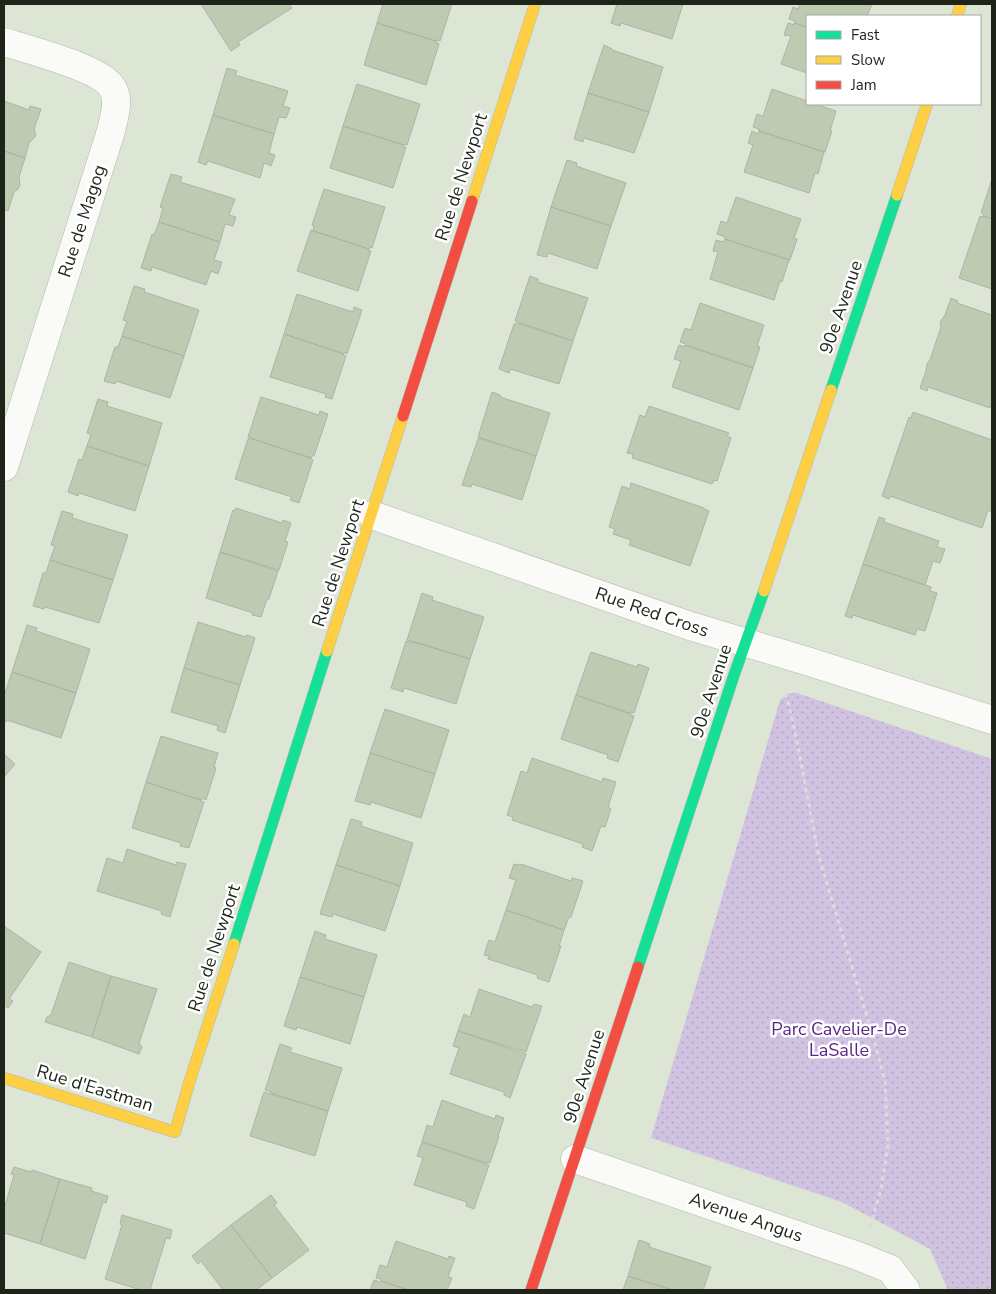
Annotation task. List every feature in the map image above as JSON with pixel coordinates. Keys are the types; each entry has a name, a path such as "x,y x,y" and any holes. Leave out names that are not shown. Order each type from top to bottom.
{"street":[{"name":"Rue de Newport","path":"175,1132 196,1061 535,4"},
{"name":"Rue de Magog","path":"4,42 61,60 101,77 112,86 116,99 111,131 4,467"},
{"name":"90e Avenue","path":"531,1290 927,105"},
{"name":"Rue Red Cross","path":"372,515 690,626 992,720"},
{"name":"Rue d'Eastman","path":"4,1078 175,1132"},
{"name":"Avenue Angus","path":"575,1159 858,1256 890,1269 906,1290"}],"path":[{"path":"785,688 796,732 819,858 885,1081 888,1145 881,1189 871,1225"}],"green space":[{"name":"Parc Cavelier-De LaSalle","path":"789,693 797,693 992,759 992,1290 948,1290 930,1249 842,1202 651,1138 780,700"}],"building":[{"path":"201,4 289,4 292,8 238,42 240,45 231,51"},
{"path":"383,4 452,4 440,41 436,41 377,23"},
{"path":"617,4 683,4 672,39 621,23 620,26 611,23"},
{"path":"800,4 872,4 867,15 806,15 806,27 794,23 795,21 789,19 793,7 798,9"},
{"path":"377,23 436,41 439,44 426,85 364,65"},
{"path":"788,23 806,27 806,73 781,64 791,36 784,35"},
{"path":"604,45 612,50 663,67 649,112 588,93"},
{"path":"227,68 237,71 235,75 288,91 283,106 290,108 286,118 279,117 274,134 213,115"},
{"path":"357,84 420,104 407,145 343,126"},
{"path":"772,89 806,101 806,105 818,105 836,111 825,152 759,131 759,129 753,127 757,114 763,116"},
{"path":"588,93 649,112 634,153 584,138 583,142 574,139"},
{"path":"4,101 29,110 30,106 41,109 34,129 36,136 29,143 25,158 4,151"},
{"path":"213,115 274,134 269,153 275,155 271,166 264,163 260,178 208,161 206,165 198,162"},
{"path":"343,126 406,147 393,188 330,168"},
{"path":"752,131 758,134 759,131 824,152 818,174 815,173 809,193 744,172 753,145 748,143"},
{"path":"4,151 25,158 19,177 20,185 14,192 8,211 4,210"},
{"path":"567,160 577,163 576,166 626,183 611,226 551,207"},
{"path":"171,174 182,177 180,182 235,199 229,215 236,217 233,226 225,224 220,242 159,222 163,208 160,207"},
{"path":"992,179 992,219 983,216 984,214 981,213"},
{"path":"324,189 385,207 372,248 370,247 369,249 313,231 314,226 312,225"},
{"path":"736,197 801,219 794,238 797,239 790,260 725,239 725,237 717,234 721,221 727,223"},
{"path":"551,207 611,226 597,269 548,253 547,257 537,255"},
{"path":"980,216 992,219 992,289 959,278"},
{"path":"159,222 220,242 214,260 222,262 218,274 211,271 206,285 152,267 151,271 141,268 152,234 154,235"},
{"path":"311,230 371,251 358,291 297,271"},
{"path":"725,239 789,260 774,300 710,279 718,252 713,251 716,240 724,242"},
{"path":"530,276 538,279 538,282 588,298 573,341 515,321"},
{"path":"134,286 145,289 144,292 199,310 184,356 122,336 127,321 123,320"},
{"path":"297,294 353,312 354,307 362,310 347,354 284,334"},
{"path":"951,298 958,301 957,303 992,315 992,400 990,408 928,387 927,391 920,388 941,327 940,322 945,315"},
{"path":"700,303 764,325 757,346 760,347 753,368 680,342 685,328 691,330"},
{"path":"517,323 573,341 559,384 510,369 509,373 499,369 514,324"},
{"path":"284,334 346,356 332,399 325,397 326,394 270,377"},
{"path":"122,336 184,356 170,398 116,381 115,384 104,381 115,347 118,347"},
{"path":"679,345 685,347 685,345 753,368 739,410 672,387 681,361 674,359"},
{"path":"492,392 500,395 500,397 550,413 536,456 478,437"},
{"path":"261,397 319,415 320,411 328,414 314,456 311,458 248,437"},
{"path":"98,399 108,402 107,406 162,423 149,466 87,446 91,434 87,433"},
{"path":"649,406 729,433 727,436 731,438 717,481 714,480 712,484 632,458 633,454 627,453 640,415 645,417"},
{"path":"913,412 992,440 992,512 988,510 982,528 890,496 889,499 882,496 909,417 911,418"},
{"path":"250,438 313,460 299,503 290,500 292,497 235,479 248,439"},
{"path":"479,438 536,456 522,500 472,484 471,487 462,485"},
{"path":"87,446 149,466 135,511 79,493 78,496 68,492 79,459 82,460"},
{"path":"631,483 709,511 690,566 629,545 631,540 613,534 615,529 609,527 622,486 630,489"},
{"path":"236,508 282,523 283,520 291,523 285,541 288,542 279,570 220,552 233,510 235,511"},
{"path":"62,511 73,514 72,518 128,535 113,580 50,560 55,546 51,545"},
{"path":"879,517 885,519 884,522 939,541 937,547 945,549 940,563 933,561 925,585 863,564"},
{"path":"220,552 278,571 261,617 206,598"},
{"path":"50,560 113,580 99,623 45,607 44,609 33,606 43,573 46,573"},
{"path":"863,564 931,587 930,591 937,593 925,631 917,629 915,635 853,615 852,618 845,616"},
{"path":"422,593 433,597 432,600 484,617 470,659 407,640"},
{"path":"198,622 255,638 240,685 184,668"},
{"path":"27,625 37,628 36,631 90,649 76,693 12,672"},
{"path":"406,641 412,643 412,641 470,659 456,704 404,688 403,692 391,688"},
{"path":"591,652 637,667 638,664 649,668 634,713 631,712 631,714 576,695"},
{"path":"184,668 240,685 225,733 217,730 218,726 171,712"},
{"path":"12,672 76,693 61,738 7,720 6,722 4,721 4,696"},
{"path":"576,695 634,716 618,762 607,758 608,755 561,739"},
{"path":"385,709 449,730 435,774 370,753"},
{"path":"161,736 218,753 214,767 216,768 206,800 146,782"},
{"path":"370,753 435,774 421,818 371,802 370,805 355,801"},
{"path":"4,754 15,764 4,777"},
{"path":"532,758 602,782 603,778 616,782 608,807 611,809 605,827 601,826 592,851 582,847 583,844 512,820 513,817 507,815 521,771 527,773"},
{"path":"146,782 204,802 189,848 180,846 181,843 132,828"},
{"path":"351,819 362,822 361,826 413,843 400,886 336,865"},
{"path":"127,849 176,865 177,862 186,864 170,917 161,914 162,911 97,891 107,858 123,863"},
{"path":"514,864 521,864 571,881 572,878 583,881 571,917 569,917 564,930 506,910 516,880 509,878"},
{"path":"336,865 400,886 385,931 333,914 332,917 320,914"},
{"path":"506,910 564,930 559,946 561,946 549,982 537,978 538,975 488,959 489,956 484,955 489,940 495,942"},
{"path":"4,926 41,952 9,999 13,1001 8,1008 4,1005"},
{"path":"315,931 326,935 325,939 377,955 364,997 300,977"},
{"path":"69,962 111,976 92,1037 45,1022 47,1017 51,1015"},
{"path":"111,976 157,989 139,1043 142,1047 139,1054 92,1037"},
{"path":"300,977 364,997 350,1044 297,1027 296,1030 284,1026"},
{"path":"479,989 532,1007 534,1004 542,1006 526,1052 458,1031 464,1014 470,1017"},
{"path":"458,1031 526,1054 510,1098 504,1095 504,1092 450,1074 459,1048 453,1046"},
{"path":"280,1044 292,1048 290,1052 342,1068 328,1111 265,1090"},
{"path":"264,1092 328,1111 315,1156 250,1136"},
{"path":"442,1100 495,1119 496,1115 504,1118 490,1163 422,1142 427,1125 433,1127"},
{"path":"422,1142 489,1165 474,1209 466,1206 467,1202 414,1185 423,1158 417,1156"},
{"path":"14,1167 31,1172 32,1170 60,1179 40,1244 4,1233 4,1209 14,1175 11,1174"},
{"path":"60,1179 92,1188 91,1191 108,1196 106,1203 103,1202 85,1259 40,1244"},
{"path":"271,1195 277,1203 274,1205 309,1250 272,1278 231,1225"},
{"path":"122,1215 172,1230 170,1239 166,1238 150,1290 141,1290 105,1279 122,1225 120,1224"},
{"path":"231,1225 272,1278 256,1290 223,1290 201,1261 198,1264 192,1256"},
{"path":"639,1240 650,1244 649,1247 711,1267 703,1290 672,1290 628,1276"},
{"path":"396,1241 448,1259 449,1256 455,1258 448,1277 452,1278 447,1290 409,1290 376,1278 380,1265 387,1267"},
{"path":"628,1276 672,1290 623,1290"},
{"path":"374,1280 381,1281 409,1290 370,1290"}],"traffic: fast":[{"path":"831,390 897,195"},
{"path":"638,967 734,675 764,591"},
{"path":"234,944 327,651"}],"traffic: slow":[{"path":"472,201 535,4"},
{"path":"957,15 961,4"},
{"path":"897,195 927,105"},
{"path":"764,591 831,390"},
{"path":"327,651 403,416"},
{"path":"4,1078 175,1132 234,944"}],"traffic: jam":[{"path":"403,416 472,201"},
{"path":"531,1290 638,967"}]}
